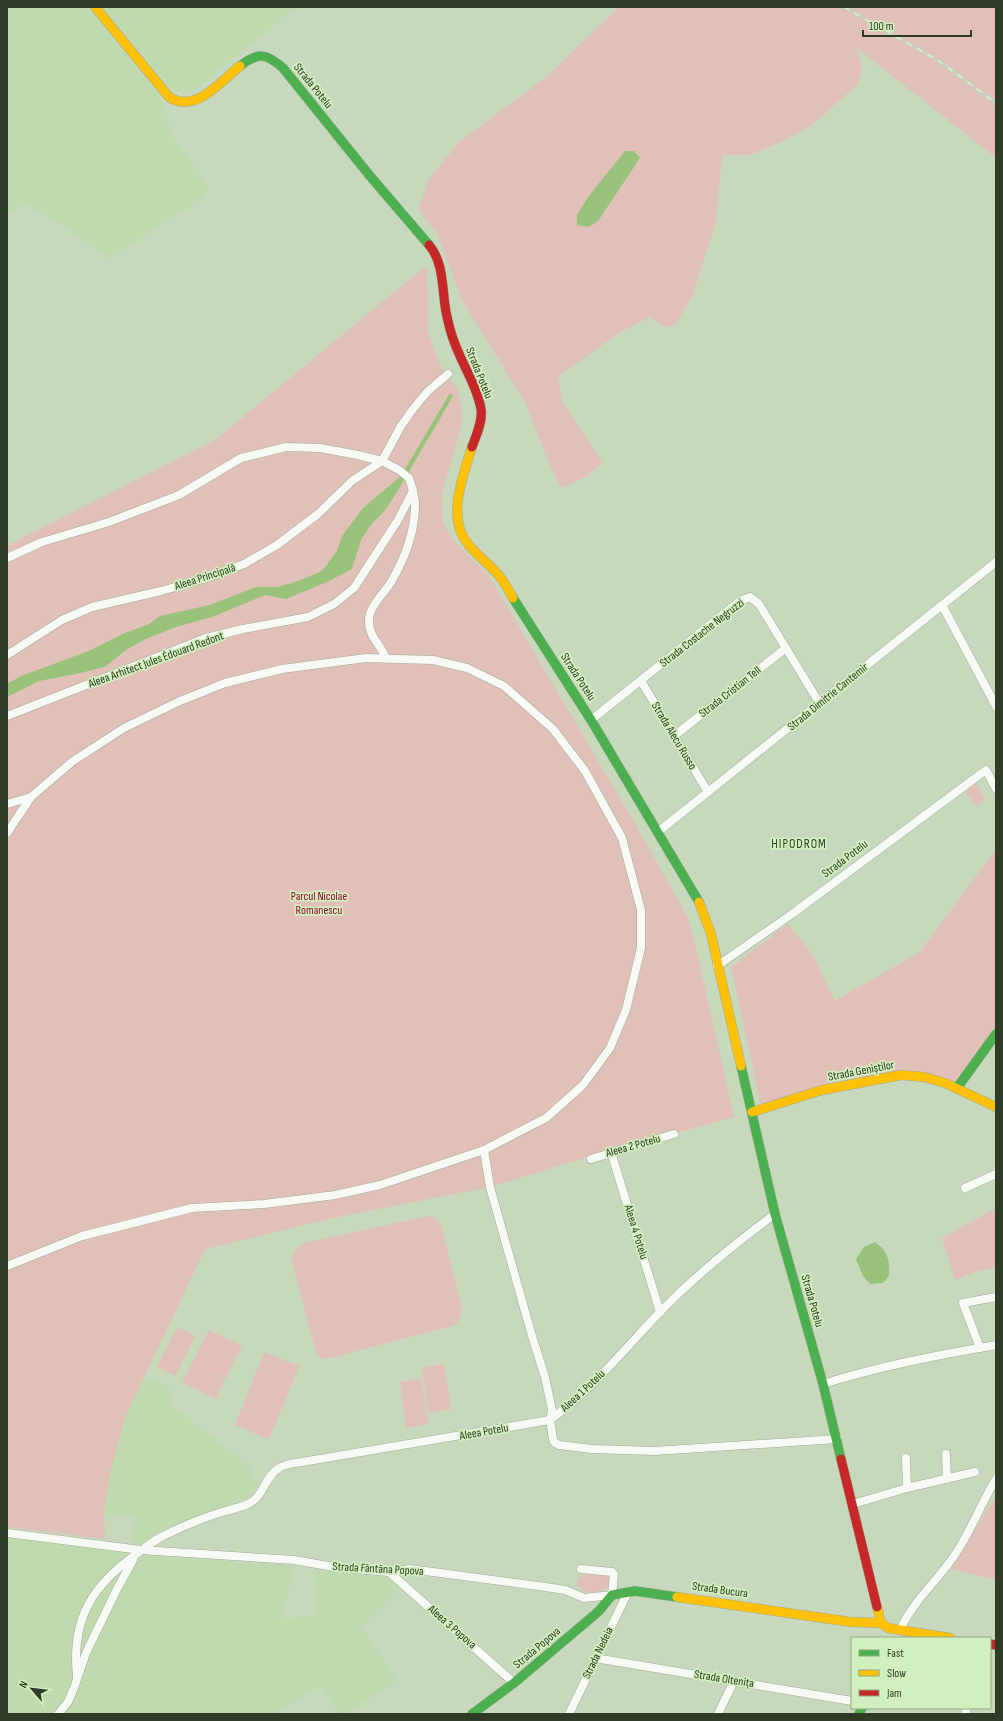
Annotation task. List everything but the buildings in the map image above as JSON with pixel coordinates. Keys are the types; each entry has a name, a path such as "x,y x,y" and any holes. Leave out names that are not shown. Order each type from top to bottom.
{"main road":[{"name":"Strada Potelu","path":"95,7 169,97 179,103 193,102 202,98 250,58 258,55 264,55 277,62 433,249 441,273 446,311 455,344 471,379 481,410 479,426 458,500 457,510 462,536 468,545 500,576 591,720 658,831 702,908 711,934 775,1214 823,1384 888,1637"},
{"path":"957,1088 996,1034"},
{"name":"Strada Geniștilor","path":"752,1112 832,1088 884,1077 912,1075 936,1080 957,1088 996,1107"},
{"name":"Strada Bucura","path":"612,1595 635,1590 851,1622 884,1625 900,1630 944,1637"},
{"name":"Strada Popova","path":"472,1714 514,1683 599,1612 612,1595"}],"street":[{"path":"382,461 401,426 413,409 428,391 448,374"},
{"path":"7,558 42,542 115,520 179,496 241,458 263,452 286,447 320,448 382,461 410,478 415,507 405,555 391,582 372,608 368,620 374,641 384,649 386,659"},
{"name":"Aleea Principală","path":"7,655 62,620 92,607 161,591 206,578 244,564 277,545 318,514 352,481 382,461"},
{"name":"Aleea Arhitect Jules Édouard Redont","path":"7,716 206,638 243,629 308,617 334,604 354,588 398,520 413,490"},
{"path":"994,564 996,574"},
{"name":"Strada Dimitrie Cantemir","path":"658,831 820,704 994,564"},
{"name":"Strada Costache Negruzzi","path":"591,720 744,598 750,597 759,604 820,704"},
{"path":"942,606 996,706"},
{"name":"Strada Cristian Tell","path":"674,736 786,648"},
{"path":"7,833 31,797 73,761 124,728 180,701 225,683 282,669 366,658 433,660 467,668 504,686 553,729 586,771 622,838 642,910 641,948 626,1010 610,1048 583,1085 546,1118 484,1150 380,1185 335,1195 264,1204 192,1208 135,1221 82,1236 7,1266"},
{"name":"Strada Alecu Russo","path":"641,681 708,792"},
{"name":"Strada Potelu","path":"718,966 792,914 986,770 996,788"},
{"path":"7,804 31,797"},
{"name":"Aleea 2 Potelu","path":"591,1159 674,1134"},
{"name":"Aleea 1 Potelu","path":"484,1150 490,1187 545,1377 552,1410 550,1420"},
{"name":"Aleea 4 Potelu","path":"611,1152 660,1312"},
{"path":"964,1188 996,1174"},
{"name":"Aleea 1 Potelu","path":"550,1420 573,1403 660,1312 702,1272 740,1240 775,1214"},
{"path":"980,1348 963,1303 996,1297"},
{"path":"823,1384 906,1362 996,1345"},
{"path":"550,1420 552,1439 554,1442 559,1445 592,1449 654,1451 837,1439"},
{"name":"Aleea Potelu","path":"141,1550 161,1536 217,1513 249,1504 259,1496 270,1476 280,1467 550,1420"},
{"path":"946,1454 947,1479"},
{"path":"906,1458 907,1488"},
{"path":"853,1504 907,1488 975,1472"},
{"path":"900,1630 903,1622 926,1590 958,1551 996,1479"},
{"name":"Strada Fântâna Popova","path":"7,1533 141,1550 294,1560 334,1567 389,1572 410,1569 565,1590 584,1598 612,1595"},
{"path":"77,1676 75,1658 76,1637 91,1599 113,1573 141,1550"},
{"path":"58,1714 68,1702 86,1653 129,1565 141,1550"},
{"path":"581,1569 612,1572 614,1574 612,1595"},
{"name":"Aleea 3 Popova","path":"389,1572 514,1683"},
{"name":"Strada Nedeia","path":"572,1713 595,1658 628,1592"},
{"name":"Strada Oltenița","path":"595,1658 734,1680 851,1701"},
{"path":"718,1714 734,1680"}],"shaded area":[{"path":"7,7 87,7 162,99 172,136 209,186 205,196 109,259 65,227 24,203 7,216"},
{"path":"102,7 296,7 191,93 173,91"},
{"path":"625,151 634,151 640,158 598,221 588,227 577,225 577,215 588,197"},
{"path":"450,393 453,396 397,492 386,509 370,526 361,540 352,569 327,582 286,599 265,595 212,617 176,627 148,638 127,649 105,667 39,681 7,697 7,684 21,676 89,651 125,633 149,624 160,616 210,605 256,587 278,587 301,580 322,571 337,551 342,536 363,508 401,476"},
{"path":"875,1242 883,1249 887,1256 889,1276 883,1283 870,1284 863,1276 856,1259 864,1247"},
{"path":"144,1377 171,1388 172,1405 250,1467 258,1486 247,1498 161,1531 141,1543 132,1543 134,1516 104,1513 111,1469 126,1415"},
{"path":"7,1536 128,1551 139,1558 148,1555 294,1566 282,1619 318,1614 314,1570 388,1577 400,1588 361,1627 398,1681 345,1714 339,1714 321,1684 277,1714 7,1714"}],"green space":[{"path":"619,7 996,7 996,158 856,47 862,70 857,85 812,125 783,141 750,155 722,155 716,222 692,297 674,326 663,326 650,317 624,330 558,376 562,401 602,462 588,475 561,488 548,461 525,402 462,300 438,236 419,209 429,179 460,141 544,79"},
{"name":"Parcul Nicolae Romanescu","path":"427,265 428,330 434,351 441,367 458,390 462,409 462,424 442,494 443,522 451,538 489,576 637,827 687,916 696,948 734,1117 564,1164 490,1187 333,1218 205,1249 126,1415 111,1469 104,1513 105,1539 7,1527 7,547 215,440"},
{"path":"976,783 985,799 976,806 965,792"},
{"path":"996,849 996,1032 957,1082 900,1071 832,1082 761,1106 731,967 788,924 812,954 835,1001 920,952"},
{"path":"996,1208 996,1268 980,1270 955,1280 942,1238"},
{"path":"433,1216 441,1224 462,1310 458,1321 452,1326 330,1358 322,1358 317,1355 291,1259 298,1247 304,1243"},
{"path":"177,1327 195,1336 175,1376 157,1367"},
{"path":"209,1330 242,1346 224,1381 191,1365"},
{"path":"264,1352 299,1366 269,1439 235,1425"},
{"path":"444,1364 451,1409 428,1413 422,1368"},
{"path":"191,1365 224,1382 215,1399 182,1382"},
{"path":"421,1379 428,1424 406,1428 400,1382"},
{"path":"996,1496 996,1580 951,1569"},
{"path":"588,1572 611,1575 610,1586 596,1593 589,1593 576,1585 578,1579"}],"railway":[{"path":"844,7 939,61 996,103"}],"traffic: fast":[{"path":"240,66 252,58 262,56 272,59 283,68 370,176 429,245"},
{"path":"513,598 591,720 699,902"},
{"path":"957,1088 996,1034"},
{"path":"741,1066 775,1214 823,1384 841,1459"},
{"path":"472,1714 514,1683 599,1611 612,1595 635,1591 677,1597"},
{"path":"859,1714 862,1709"}],"traffic: slow":[{"path":"95,7 169,97 179,101 188,102 198,99 216,87 240,66"},
{"path":"472,447 464,471 458,497 457,510 461,534 476,553 504,582 513,598"},
{"path":"699,902 711,934 741,1066"},
{"path":"752,1112 822,1090 901,1075 924,1077 945,1083 996,1107"},
{"path":"677,1597 851,1622 881,1623"},
{"path":"877,1607 881,1623 888,1628 944,1637"}],"traffic: jam":[{"path":"429,245 434,252 440,268 446,312 452,336 473,384 481,409 480,423 472,447"},
{"path":"841,1459 877,1607"},
{"path":"991,1644 996,1645"}],"district":[{"name":"HIPODROM","path":"799,844"}]}
